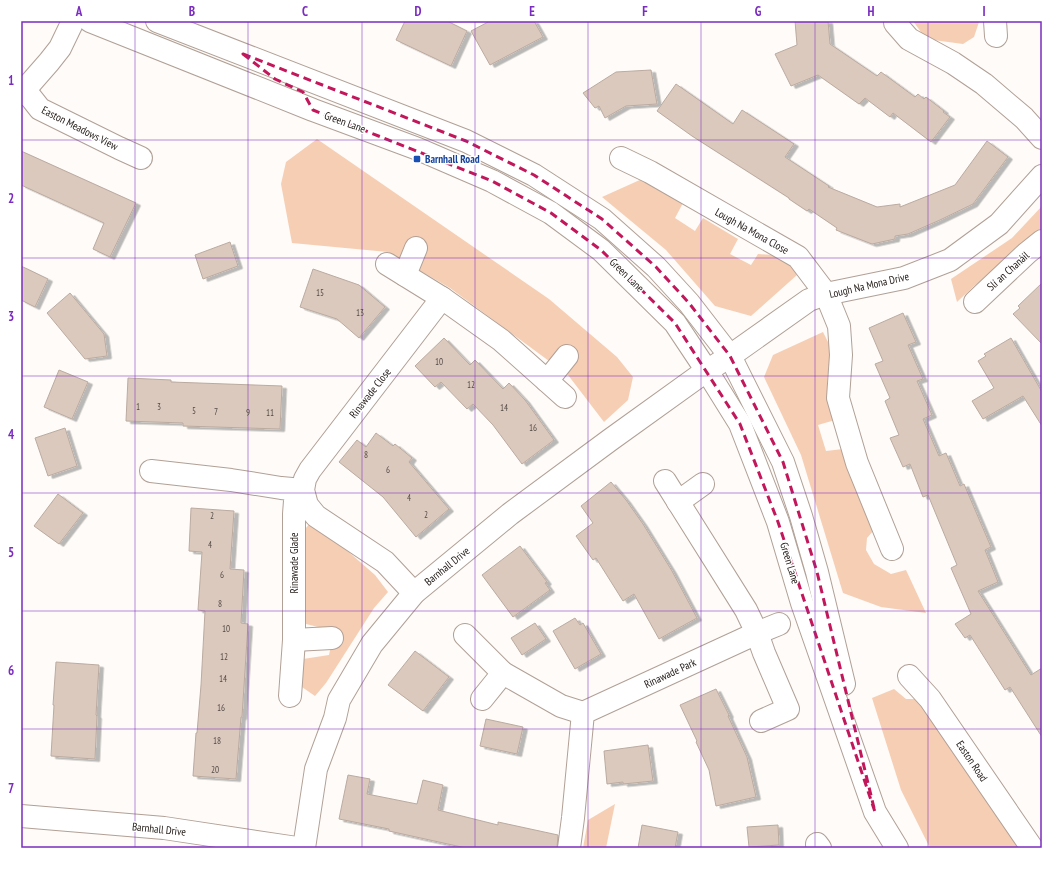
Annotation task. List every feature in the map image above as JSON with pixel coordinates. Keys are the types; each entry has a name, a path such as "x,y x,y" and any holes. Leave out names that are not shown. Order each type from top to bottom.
{"street":[{"path":"23,92 60,48 73,21"},
{"name":"Green Lane","path":"90,21 312,110 418,149 492,180 551,213 601,250 675,323 740,424 778,522 802,603 875,812 897,848"},
{"path":"118,21 157,36 183,58"},
{"name":"Green Lane","path":"156,21 466,141 534,175 602,219 656,267 689,302 730,356 783,462 801,516 817,572 875,812"},
{"path":"895,21 895,23 909,39 953,63 984,84 1024,118 1042,138"},
{"path":"243,54 275,79 303,92 312,110"},
{"name":"Easton Meadows View","path":"23,92 40,109 141,158"},
{"name":"Lough Na Mona Close","path":"621,158 650,172 798,257 826,294 840,326 841,356 838,398 857,463 892,549"},
{"name":"Lough Na Mona Drive","path":"707,371 809,300 826,294 904,278 950,260 999,224 1042,176"},
{"path":"602,219 642,269 674,303 702,339 707,371"},
{"name":"Slí an Chanáil","path":"975,302 1027,253 1042,241"},
{"path":"416,248 396,269 442,298 501,340 565,397"},
{"name":"Rinawade Close","path":"303,490 305,479 310,470 442,298"},
{"path":"547,381 567,356"},
{"path":"730,356 730,380 763,447 778,522"},
{"name":"Barnhall Drive","path":"304,848 316,769 340,700 372,644 414,593 510,514 707,371"},
{"path":"152,471 303,490 307,505 316,516 385,562 414,593"},
{"path":"665,481 746,610 788,708 761,721"},
{"path":"678,502 703,484"},
{"name":"Rinawade Glade","path":"290,696 294,640 294,514 295,501 303,490"},
{"name":"Rinawade Park","path":"583,713 779,624"},
{"path":"465,635 504,673 561,706 583,713 569,848"},
{"path":"294,640 332,638"},
{"path":"482,699 504,673"},
{"name":"Easton Road","path":"909,676 930,699 1032,848"},
{"name":"Barnhall Drive","path":"21,816 164,828 297,848"}],"highlighted area":[{"path":"243,54 466,141 534,175 602,219 656,267 689,303 730,356 783,462 817,572 875,812 778,522 740,424 675,323 601,250 551,213 492,181 313,110 303,92 275,79"}],"shaded area":[{"path":"913,21 979,22 974,37 963,44 926,39"},
{"path":"317,139 549,299 617,357 633,377 628,400 604,422 568,375 450,288 388,252 292,243 281,184 286,162"},
{"path":"642,179 683,203 675,218 695,231 703,218 738,239 730,254 751,265 758,254 774,255 790,264 797,275 751,316 715,306 666,250 602,197"},
{"path":"1042,206 1042,235 974,286 957,302 951,279 1012,238"},
{"path":"823,332 831,348 827,382 835,420 818,425 826,451 843,449 874,530 867,538 866,550 874,564 891,574 906,570 926,613 881,607 843,593 801,455 764,377 773,355"},
{"path":"310,523 319,526 375,575 388,592 374,608 326,683 315,696 299,685 303,659 329,655 334,631 302,623 301,534"},
{"path":"894,689 906,699 918,699 1024,848 930,848 901,790 872,698"},
{"path":"615,804 606,848 583,848 588,820"}],"building":[{"path":"405,21 447,21 467,31 451,66 396,40"},
{"path":"490,21 534,21 543,37 490,65 471,31"},
{"path":"795,21 828,21 830,44 877,76 881,72 915,97 918,94 924,99 926,97 950,117 931,142 893,113 890,117 865,98 859,104 818,75 791,86 775,54 797,45"},
{"path":"651,70 657,104 626,106 605,118 599,106 595,108 583,93 616,72"},
{"path":"676,84 733,124 742,110 794,144 785,157 829,186 828,187 877,207 900,204 900,207 955,185 987,141 1008,157 973,204 908,234 895,236 895,239 872,244 836,230 837,228 809,209 807,211 692,136 657,111"},
{"path":"21,151 136,203 110,257 93,249 104,223 21,185"},
{"path":"230,242 238,266 203,279 195,255"},
{"path":"21,266 48,279 35,307 21,300"},
{"path":"313,269 359,285 385,307 359,338 337,319 300,307"},
{"path":"1042,283 1042,344 1013,314 1020,308 1018,306"},
{"path":"70,293 104,334 107,356 85,359 47,313"},
{"path":"903,313 916,342 908,345 923,379 917,381 932,415 923,419 939,456 946,453 960,486 964,484 991,547 985,550 998,582 978,591 1031,675 1042,668 1042,737 1010,687 1005,690 970,635 965,638 955,624 971,614 951,568 957,565 928,495 923,497 910,464 903,467 890,438 899,435 885,401 890,398 875,364 883,361 869,328"},
{"path":"444,338 470,365 475,360 503,389 509,383 525,400 554,440 522,464 493,425 473,404 467,409 441,382 435,387 415,366"},
{"path":"1011,338 1042,392 1042,426 1023,396 983,419 972,401 994,388 978,361 986,356 984,354"},
{"path":"59,370 88,382 72,419 44,407"},
{"path":"128,378 171,380 171,382 282,386 280,429 183,426 183,423 126,421"},
{"path":"65,428 77,466 48,476 35,438"},
{"path":"376,433 393,446 395,444 412,458 409,462 449,509 416,537 383,497 339,462 357,440 366,447"},
{"path":"611,482 643,524 672,571 697,618 659,639 634,594 623,601 596,558 593,560 576,536 593,523 581,506"},
{"path":"58,494 83,513 59,544 34,526"},
{"path":"191,508 234,511 230,569 244,570 241,623 248,624 236,779 193,776 201,685 205,611 198,610 202,552 189,551"},
{"path":"520,546 547,582 545,583 550,590 513,617 482,575"},
{"path":"575,618 580,625 583,623 601,654 575,669 553,631"},
{"path":"535,623 546,639 522,655 511,638"},
{"path":"415,651 449,677 423,711 388,685"},
{"path":"56,662 99,665 95,759 51,756"},
{"path":"716,689 747,757 756,797 716,806 709,770 680,705"},
{"path":"486,719 523,727 517,754 480,746"},
{"path":"648,745 653,781 607,784 604,751"},
{"path":"348,775 370,779 367,794 417,804 423,780 443,785 438,810 498,825 498,822 558,835 557,848 466,848 389,831 389,829 339,819"},
{"path":"642,825 678,832 675,848 638,848"},
{"path":"778,825 779,845 749,847 747,827"}],"place":[{"name":"Barnhall Road","path":"417,159"}]}
